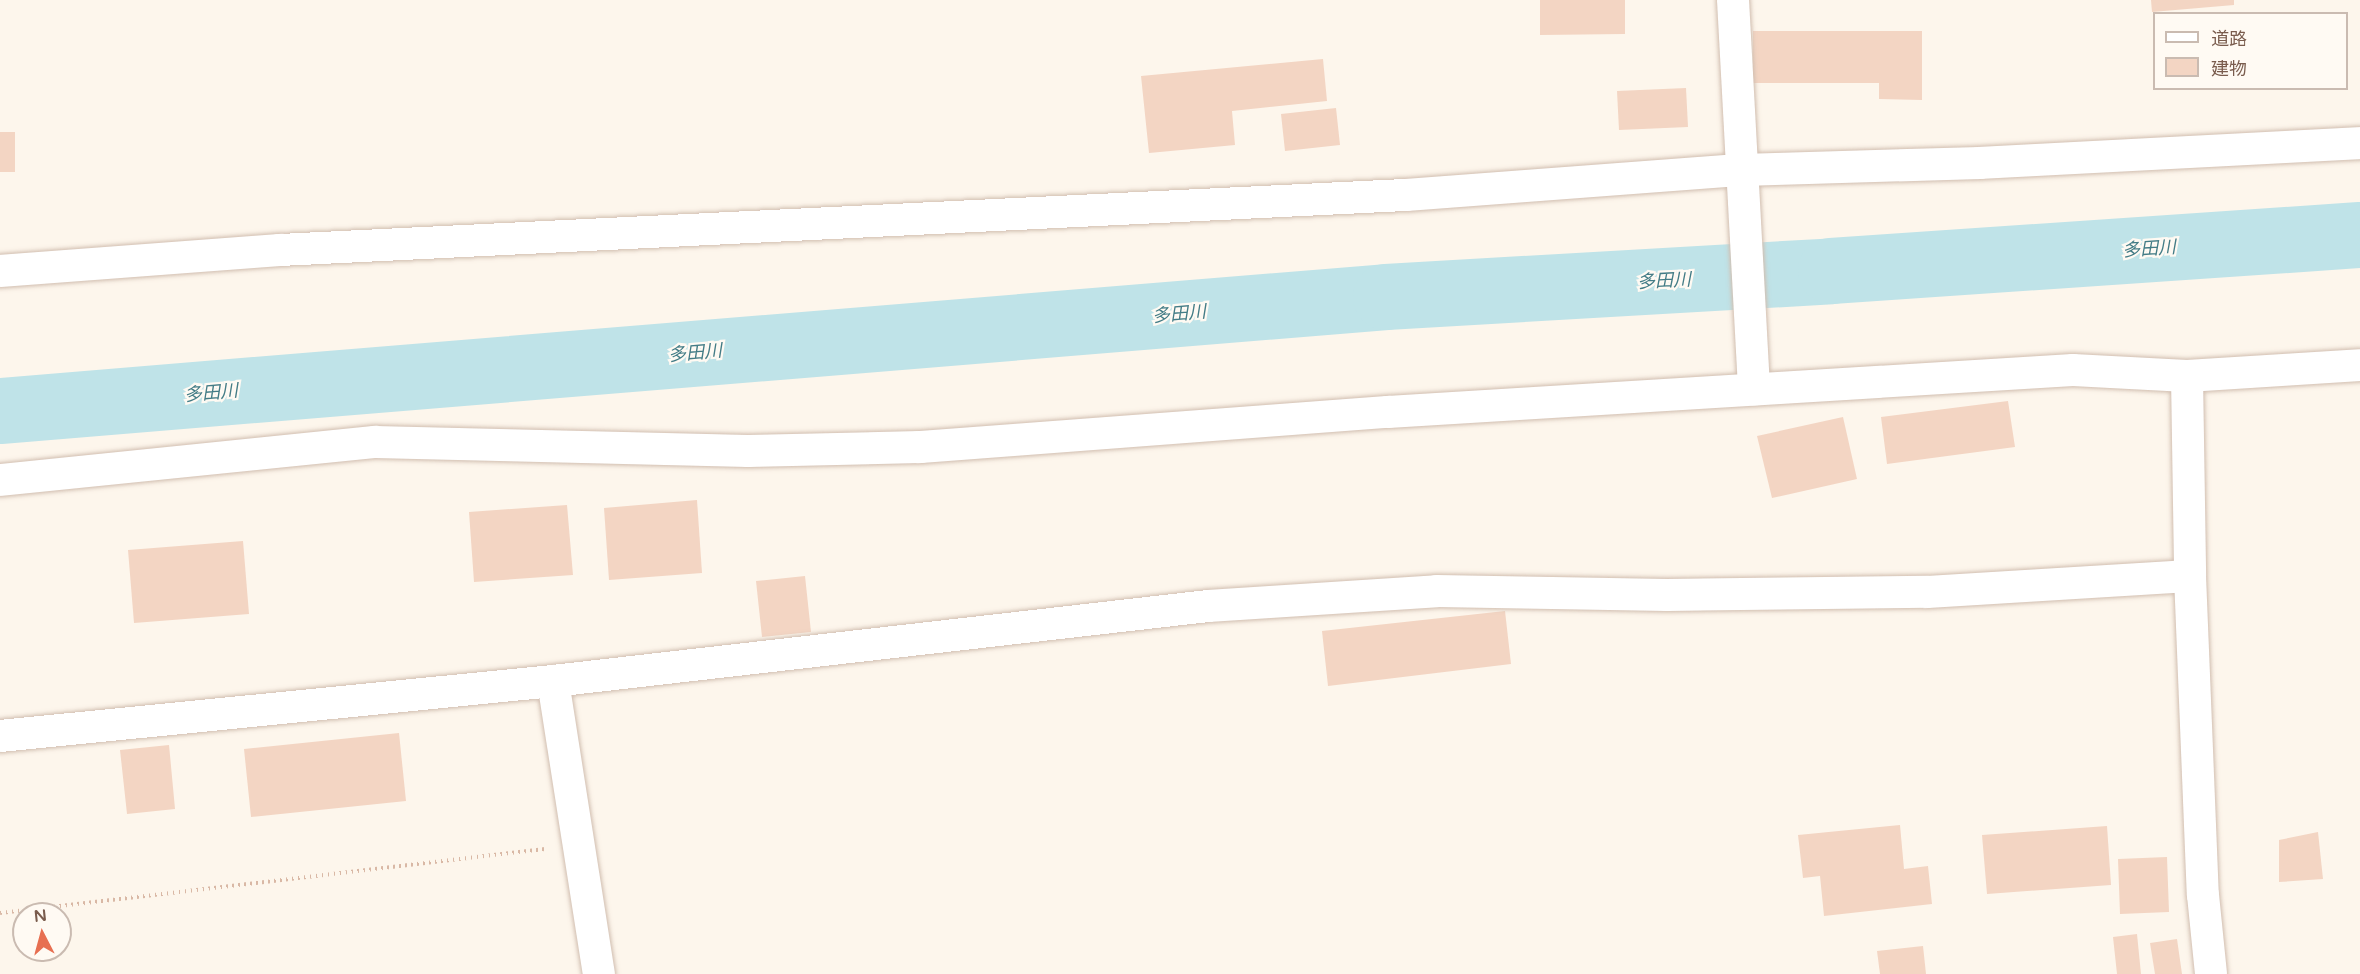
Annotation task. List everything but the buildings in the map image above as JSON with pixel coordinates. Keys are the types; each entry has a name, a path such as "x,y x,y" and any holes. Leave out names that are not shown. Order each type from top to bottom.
{"street":[{"path":"1733,0 1754,381"},
{"path":"0,271 280,250 1406,195 2360,143"},
{"path":"0,480 375,442 748,451 920,447 1754,381 2073,370 2187,376 2360,365"},
{"path":"2187,376 2190,576 2203,895 2211,974"},
{"path":"0,736 553,681 1208,606 1437,591 1667,595 1927,592 2190,576"},
{"path":"553,681 599,974"}],"path":[{"path":"0,913 579,845"}],"waterway":[{"name":"多田川","path":"0,411 1386,297 1831,271 2360,235"}]}
